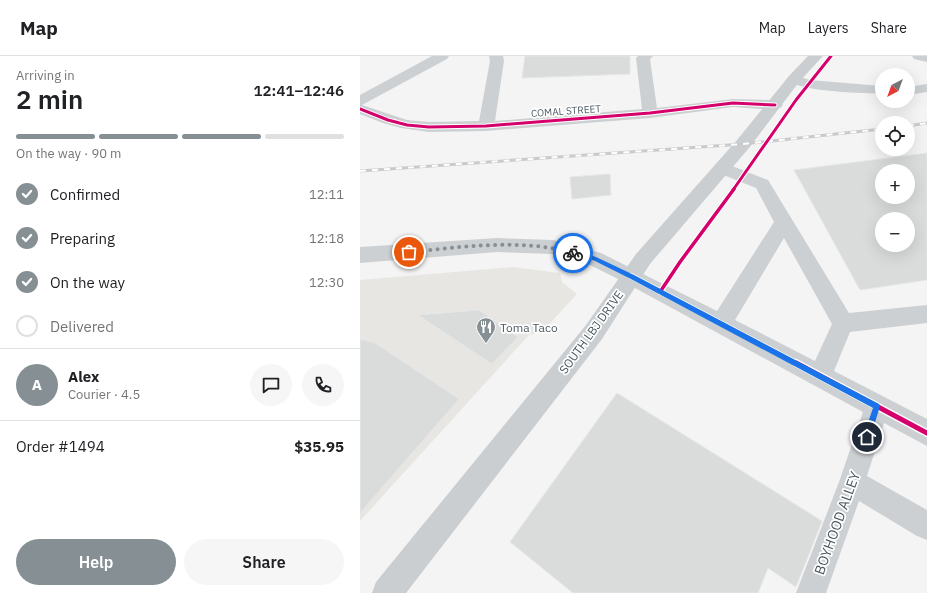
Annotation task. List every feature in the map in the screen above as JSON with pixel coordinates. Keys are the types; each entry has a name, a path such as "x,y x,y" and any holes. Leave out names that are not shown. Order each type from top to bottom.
{"main road":[{"name":"SOUTH LBJ DRIVE","path":"387,593 594,332 643,259 775,105 794,79 816,56"}],"street":[{"path":"360,101 442,56"},
{"path":"486,126 497,61 496,56"},
{"path":"646,56 643,58 650,113"},
{"path":"919,56 927,58"},
{"path":"794,79 808,84 875,89"},
{"path":"915,90 927,88"},
{"name":"COMAL STREET","path":"360,109 388,120 407,125 429,127 486,126 650,113 732,102 775,105"},
{"path":"722,168 762,184 843,323"},
{"path":"722,324 784,222"},
{"path":"362,258 497,244 553,247 594,258 631,276 927,433"},
{"path":"843,323 927,314"},
{"path":"820,376 843,323"},
{"name":"BOYHOOD ALLEY","path":"811,593 852,482 877,406"},
{"path":"852,482 927,526"}],"shaded area":[{"path":"513,267 560,273 562,282 577,294 542,332 529,335 360,521 360,280"}],"building":[{"path":"525,56 630,56 630,74 522,78"},
{"path":"927,153 927,280 860,290 794,170 904,156 915,156 915,155"},
{"path":"610,174 611,195 572,199 570,177"},
{"name":"Toma Taco","path":"479,310 518,337 492,364 418,315"},
{"path":"360,339 375,343 459,399 360,513"},
{"path":"617,393 822,521 796,587 768,568 758,593 573,593 510,542"}],"railway":[{"path":"915,125 927,123"},
{"path":"360,171 743,144 875,130"}],"cycle path":[{"path":"660,292 786,115 831,56"},
{"path":"360,109 388,120 407,125 429,127 486,126 650,113 733,103 775,105"},
{"path":"631,276 927,433"}],"way so far":[{"path":"409,252 497,244 553,247 573,253"}],"place":[{"name":"Toma Taco","path":"486,344"}],"route":[{"path":"573,253 594,258 631,276 877,406 867,437"}]}
